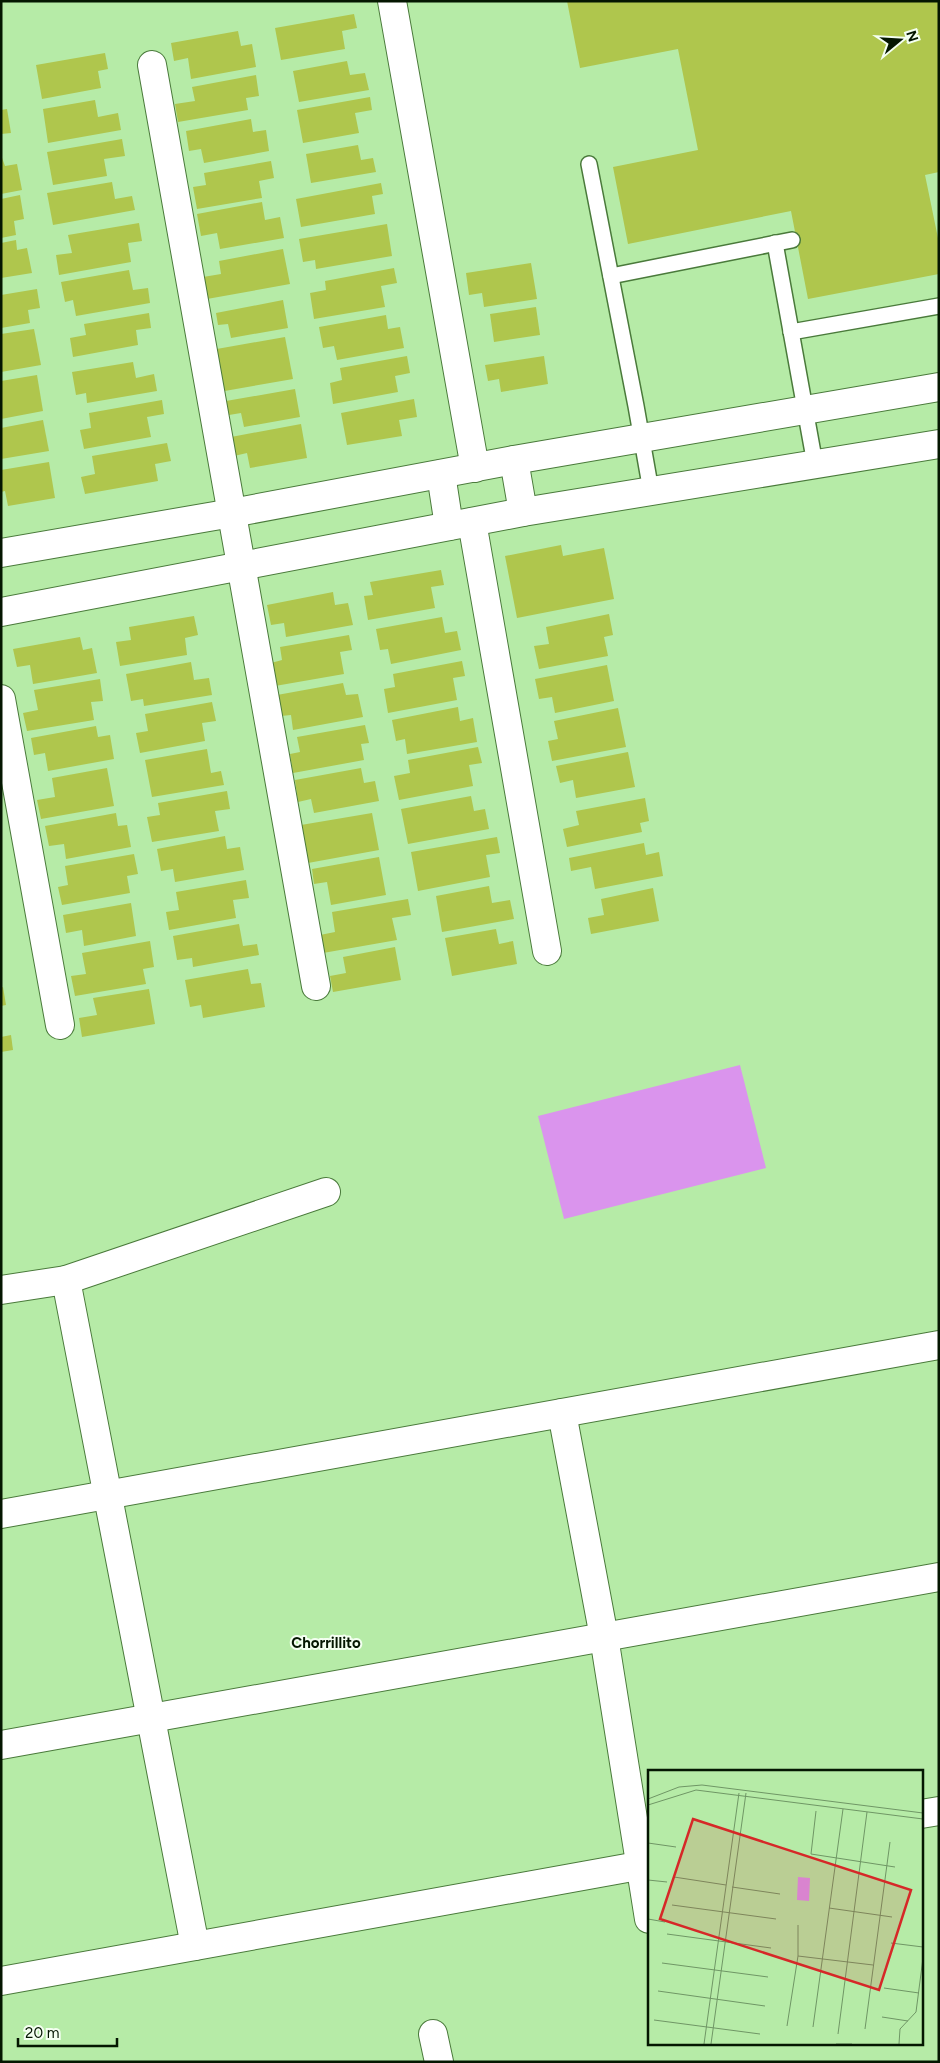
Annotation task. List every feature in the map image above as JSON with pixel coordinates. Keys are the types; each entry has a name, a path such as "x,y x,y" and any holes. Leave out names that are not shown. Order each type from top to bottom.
{"street":[{"path":"392,1 475,468"},
{"path":"152,65 243,566 316,986"},
{"path":"1,553 232,513 514,460 939,387"},
{"path":"1,612 523,512 939,444"},
{"path":"514,460 523,512"},
{"path":"442,474 460,524 547,951"},
{"path":"1,699 60,1025"},
{"path":"1,1290 66,1280 326,1192"},
{"path":"66,1280 109,1495 148,1717 194,1946"},
{"path":"1,1514 939,1345"},
{"path":"562,1413 645,1865 648,1906"},
{"path":"1,1745 148,1717 939,1577"},
{"path":"922,1814 939,1811"},
{"path":"1,1981 645,1865"},
{"path":"433,2034 439,2062"}],"lane":[{"path":"589,164 651,491"},
{"path":"610,276 792,240"},
{"path":"774,243 815,464"},
{"path":"791,332 939,306"}],"shaded area":[{"path":"740,1065 766,1168 564,1219 538,1116"}],"building":[{"path":"567,1 939,1 939,172 925,175 939,243 939,274 808,299 791,211 628,244 613,167 698,150 678,49 580,68"},
{"path":"354,14 357,28 342,31 345,49 281,60 275,28"},
{"path":"238,31 241,46 252,44 256,67 191,79 188,58 174,61 171,43"},
{"path":"105,53 108,69 98,71 101,88 42,99 36,65"},
{"path":"347,61 350,75 365,73 369,90 299,102 293,71"},
{"path":"256,75 259,96 246,98 248,110 178,122 175,104 195,101 192,87"},
{"path":"370,97 372,110 355,113 359,133 303,143 297,110"},
{"path":"95,100 98,117 118,113 121,130 48,143 43,109"},
{"path":"7,109 11,133 1,134 1,110"},
{"path":"251,119 253,132 266,130 269,151 204,163 201,149 189,151 186,131"},
{"path":"122,139 125,156 104,159 107,176 53,185 47,152"},
{"path":"358,145 361,160 373,158 376,172 311,183 306,154"},
{"path":"1,155 5,166 17,164 22,190 1,194"},
{"path":"271,161 274,178 259,181 262,198 197,209 193,187 206,185 204,173"},
{"path":"112,182 115,199 132,196 135,210 53,225 47,193"},
{"path":"381,183 383,194 372,196 375,214 301,227 296,199"},
{"path":"20,195 24,219 14,221 16,235 1,238 1,199"},
{"path":"262,202 265,220 280,217 284,238 220,249 217,233 201,236 197,214"},
{"path":"139,223 142,241 128,243 131,262 59,275 56,255 72,253 68,235"},
{"path":"387,224 392,256 316,269 315,260 303,262 299,239"},
{"path":"16,240 17,250 27,248 32,273 1,278 1,243"},
{"path":"283,249 290,284 207,299 203,277 221,274 219,261"},
{"path":"531,263 537,299 484,307 482,293 469,295 466,273"},
{"path":"394,268 397,283 381,286 385,307 314,319 310,293 326,290 325,281"},
{"path":"129,270 133,290 148,288 150,303 76,316 73,300 65,302 61,282"},
{"path":"37,289 40,308 28,310 30,323 1,328 1,295"},
{"path":"283,300 288,328 231,338 228,324 218,325 216,313"},
{"path":"536,307 540,335 494,342 490,314"},
{"path":"149,313 151,328 136,330 138,345 73,357 70,338 86,335 84,324"},
{"path":"386,315 388,329 400,327 404,348 337,360 334,346 323,348 319,327"},
{"path":"34,329 41,365 1,372 1,334"},
{"path":"285,337 293,379 219,392 211,350"},
{"path":"407,356 410,373 395,376 398,392 333,404 330,383 342,380 340,368"},
{"path":"544,356 548,384 501,392 499,379 488,381 485,365"},
{"path":"133,362 136,378 154,374 157,391 87,403 86,393 76,395 72,372"},
{"path":"37,375 43,411 1,419 1,381"},
{"path":"295,389 300,417 244,427 241,413 229,415 226,401"},
{"path":"414,399 417,417 399,420 402,436 347,445 341,413"},
{"path":"162,400 164,414 147,417 151,437 84,449 80,430 91,428 89,413"},
{"path":"43,420 49,451 1,459 1,428"},
{"path":"301,424 307,458 250,468 247,453 234,456 231,437"},
{"path":"167,443 171,461 155,464 158,481 85,494 81,477 95,474 92,456"},
{"path":"49,462 55,498 8,506 5,491 1,492 1,470"},
{"path":"561,545 563,556 604,548 614,599 517,618 505,556"},
{"path":"441,570 444,585 431,587 435,608 368,620 364,596 373,595 370,582"},
{"path":"333,592 335,605 348,603 353,625 286,637 284,623 271,625 267,605"},
{"path":"609,614 613,635 604,637 608,656 539,669 534,646 549,644 546,627"},
{"path":"194,616 198,635 185,638 187,655 120,666 116,642 131,640 129,627"},
{"path":"442,617 445,633 457,631 461,650 391,664 388,649 380,650 376,629"},
{"path":"349,635 352,650 340,652 344,674 275,686 271,663 282,660 280,647"},
{"path":"80,637 83,650 92,648 97,673 33,684 30,665 17,667 13,649"},
{"path":"462,661 465,676 453,678 457,700 388,713 384,689 395,687 393,674"},
{"path":"191,662 194,680 209,678 212,695 144,706 143,699 131,701 126,674"},
{"path":"607,665 614,701 555,713 552,697 539,699 535,679"},
{"path":"100,679 103,701 91,702 94,720 27,731 23,713 38,710 34,690"},
{"path":"343,683 346,695 358,694 363,717 293,730 291,715 281,716 277,695"},
{"path":"212,702 216,721 202,723 205,741 140,753 136,733 148,731 145,714"},
{"path":"458,707 460,721 473,718 477,742 407,754 405,739 396,741 392,720"},
{"path":"618,708 626,747 552,761 548,741 558,739 554,721"},
{"path":"365,725 369,743 361,744 364,760 293,773 290,754 300,752 297,737"},
{"path":"96,726 98,737 110,735 114,759 48,771 45,753 34,755 31,738"},
{"path":"478,747 482,763 469,765 473,786 399,800 394,776 410,773 408,760"},
{"path":"207,749 211,773 221,771 224,785 152,797 145,760"},
{"path":"628,752 635,787 576,798 573,780 560,783 556,766"},
{"path":"107,768 114,806 41,819 37,800 55,797 52,778"},
{"path":"361,768 364,783 375,781 379,801 314,813 311,799 298,802 295,780"},
{"path":"227,791 230,809 215,811 219,831 152,842 147,817 160,815 158,803"},
{"path":"471,796 474,811 485,809 489,829 408,844 401,809"},
{"path":"645,798 649,821 640,823 642,832 567,847 563,829 579,825 576,811"},
{"path":"116,813 118,826 127,825 131,847 66,859 64,844 49,846 45,826"},
{"path":"372,813 379,850 308,863 301,825"},
{"path":"225,836 227,849 240,847 244,870 175,882 173,869 161,871 157,849"},
{"path":"497,837 500,853 486,855 490,877 418,891 411,852"},
{"path":"644,843 646,855 659,852 663,876 595,889 591,867 571,871 569,858"},
{"path":"134,854 138,874 127,876 130,893 62,905 58,887 68,885 65,866"},
{"path":"379,857 386,895 331,905 327,882 314,884 312,869"},
{"path":"246,880 249,898 233,900 236,918 169,930 166,912 179,910 176,892"},
{"path":"489,886 492,903 510,900 514,919 442,932 436,896"},
{"path":"653,888 659,921 591,934 588,918 604,915 601,899"},
{"path":"408,899 411,915 392,918 397,940 323,953 320,935 335,932 332,912"},
{"path":"131,903 136,936 84,946 82,930 66,933 63,915"},
{"path":"239,924 243,946 257,944 259,955 193,967 192,958 177,960 173,936"},
{"path":"496,929 499,944 513,941 517,964 452,976 445,938"},
{"path":"150,941 154,967 143,969 146,984 75,996 71,976 86,974 82,953"},
{"path":"395,947 401,980 333,992 330,976 346,973 343,957"},
{"path":"248,969 251,984 261,983 265,1007 203,1018 201,1005 190,1007 185,980"},
{"path":"3,987 6,1005 1,1006 1,988"},
{"path":"149,989 155,1024 82,1037 79,1018 97,1015 93,998"},
{"path":"11,1035 13,1050 1,1052 1,1037"}],"district":[{"name":"Chorrillito","path":"326,1643"}]}
